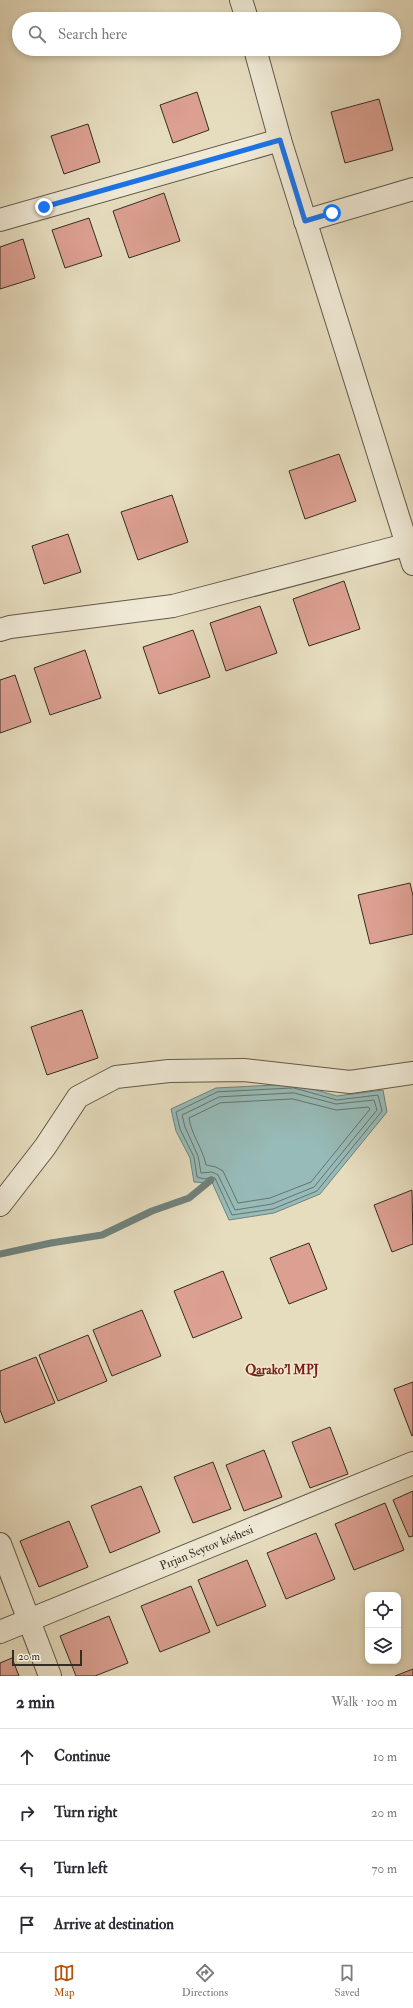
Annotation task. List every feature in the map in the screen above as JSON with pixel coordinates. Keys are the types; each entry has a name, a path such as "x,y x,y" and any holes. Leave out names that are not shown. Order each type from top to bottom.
{"street":[{"path":"242,0 245,12"},
{"path":"0,630 10,627 173,606 411,550 305,221 280,140 257,56"},
{"path":"0,220 280,140"},
{"path":"305,221 413,189"},
{"path":"0,1205 44,1148 78,1097 116,1077 168,1071 244,1070 350,1082 413,1073"},
{"name":"Pırjan Seytov kóshesi","path":"0,1632 413,1463"},
{"path":"0,1544 50,1676"}],"water":[{"path":"295,1084 337,1096 383,1090 387,1112 320,1194 274,1213 229,1220 211,1180 207,1183 194,1182 190,1158 176,1131 171,1109 216,1088"}],"building":[{"path":"197,92 209,130 173,143 160,105"},
{"path":"379,99 393,150 345,163 331,112"},
{"path":"88,124 100,162 64,174 51,136"},
{"path":"164,193 180,241 129,258 113,211"},
{"path":"89,218 102,256 65,268 52,230"},
{"path":"23,239 35,278 0,289 0,247"},
{"path":"339,454 356,501 305,519 289,471"},
{"path":"172,495 188,542 138,560 121,512"},
{"path":"68,534 81,572 44,584 32,546"},
{"path":"344,581 360,629 309,646 293,599"},
{"path":"260,606 277,653 226,671 210,623"},
{"path":"193,630 210,677 159,694 143,647"},
{"path":"85,650 101,698 50,715 34,668"},
{"path":"15,675 31,722 0,733 0,680"},
{"path":"410,883 413,896 413,934 370,944 358,895"},
{"path":"82,1010 98,1058 47,1075 31,1027"},
{"path":"412,1190 413,1244 392,1252 374,1205"},
{"path":"309,1243 327,1289 289,1304 270,1258"},
{"path":"223,1271 242,1318 193,1338 174,1291"},
{"path":"142,1310 161,1356 112,1376 93,1330"},
{"path":"88,1335 107,1381 58,1401 39,1355"},
{"path":"36,1357 55,1403 5,1423 0,1410 0,1371"},
{"path":"413,1382 413,1435 412,1436 394,1389"},
{"path":"330,1427 348,1474 310,1488 292,1442"},
{"path":"264,1450 282,1497 244,1511 226,1465"},
{"path":"213,1462 231,1509 193,1523 174,1477"},
{"path":"141,1486 160,1532 110,1553 91,1506"},
{"path":"413,1491 413,1536 409,1537 393,1500"},
{"path":"385,1503 404,1550 354,1570 335,1524"},
{"path":"69,1521 88,1567 39,1587 20,1541"},
{"path":"316,1533 335,1579 286,1599 267,1553"},
{"path":"247,1560 266,1606 217,1626 198,1580"},
{"path":"191,1586 210,1632 160,1652 141,1606"},
{"path":"109,1616 128,1663 95,1676 76,1676 60,1636"},
{"path":"12,1658 19,1676 0,1676 0,1663"},
{"path":"413,1669 413,1676 395,1676"}],"waterway":[{"path":"0,1254 51,1243 102,1235 152,1211 189,1198 211,1180"}],"district":[{"name":"Qarako'l MPJ","path":"282,1370"}],"route":[{"path":"44,207 280,140 305,221 332,213"}]}
